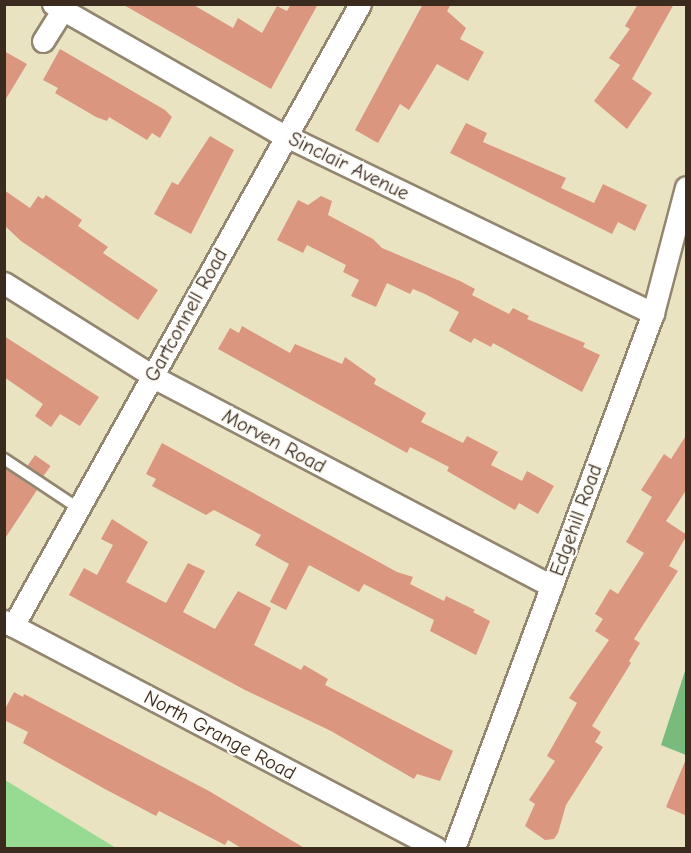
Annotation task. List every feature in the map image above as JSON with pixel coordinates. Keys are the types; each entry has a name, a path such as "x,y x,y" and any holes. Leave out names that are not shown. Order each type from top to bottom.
{"street":[{"name":"Gartconnell Road","path":"9,623 78,508 360,4"},
{"name":"Sinclair Avenue","path":"58,7 286,135 652,314"},
{"path":"43,41 58,7"},
{"name":"Edgehill Road","path":"454,849 652,314 687,187"},
{"name":"Morven Road","path":"4,283 152,377 551,586"},
{"name":"North Grange Road","path":"9,623 436,849"}],"lane":[{"path":"4,459 78,508"}],"green space":[{"path":"686,668 686,755 661,745"},
{"path":"5,780 116,848 5,848"}],"building":[{"path":"122,4 192,4 233,28 238,18 262,33 277,6 287,11 291,4 318,4 271,89"},
{"path":"423,4 451,4 447,11 466,28 460,39 484,52 468,81 437,64 409,110 400,104 378,143 355,130"},
{"path":"638,4 674,4 632,79 652,93 627,129 594,101 620,65 609,58 630,29 625,26"},
{"path":"60,49 165,110 172,117 160,138 152,133 147,140 109,117 107,121 96,117 55,93 58,88 43,80"},
{"path":"4,51 27,64 4,102"},
{"path":"466,123 487,133 483,142 566,178 561,188 594,203 603,184 647,205 635,231 618,222 612,234 450,153"},
{"path":"210,136 234,150 191,234 154,214 172,182 178,185"},
{"path":"4,190 30,208 38,196 43,199 46,195 82,220 78,226 108,247 103,253 158,290 138,320 21,241 4,225"},
{"path":"321,196 332,201 328,215 373,239 382,248 460,281 475,289 472,295 509,314 513,308 529,316 527,319 585,343 583,347 600,355 582,392 493,343 491,347 474,338 471,343 449,331 459,312 425,294 413,289 410,294 387,283 376,307 351,296 359,280 343,272 346,265 307,245 303,253 277,240 298,200 308,205"},
{"path":"242,326 290,353 295,344 342,364 345,357 376,379 374,384 426,413 421,422 463,443 467,436 498,452 491,465 522,481 527,471 554,486 538,514 519,503 515,510 447,471 449,467 410,447 407,453 218,349 230,328 239,333"},
{"path":"4,336 99,397 80,426 60,414 51,427 35,416 43,404 4,377"},
{"path":"687,434 687,489 666,521 687,535 669,566 678,571 634,639 640,643 629,661 631,663 592,726 601,732 595,742 603,747 566,805 558,833 554,839 545,840 525,826 535,804 529,800 555,761 547,756 577,703 569,698 609,640 595,631 603,619 595,614 610,589 618,594 644,553 626,542 652,497 641,490 664,454 671,459"},
{"path":"162,443 397,572 413,577 410,584 444,601 446,596 475,610 473,612 490,621 476,655 430,631 434,620 364,584 359,592 309,565 286,610 270,602 289,564 255,545 261,535 214,510 206,515 152,486 156,479 146,474"},
{"path":"35,455 51,466 43,477 28,466"},
{"path":"4,468 37,490 4,540"},
{"path":"112,519 148,542 126,582 166,603 188,563 205,571 183,612 215,629 238,591 271,608 254,645 301,670 304,665 328,679 325,685 453,751 440,781 417,774 414,779 331,731 245,690 69,595 84,568 97,575 113,545 101,539"},
{"path":"14,692 23,697 24,694 209,791 306,849 243,849 228,840 225,845 159,811 156,816 103,788 23,743 28,732 4,720 4,711"},
{"path":"687,759 687,816 666,807"}]}
